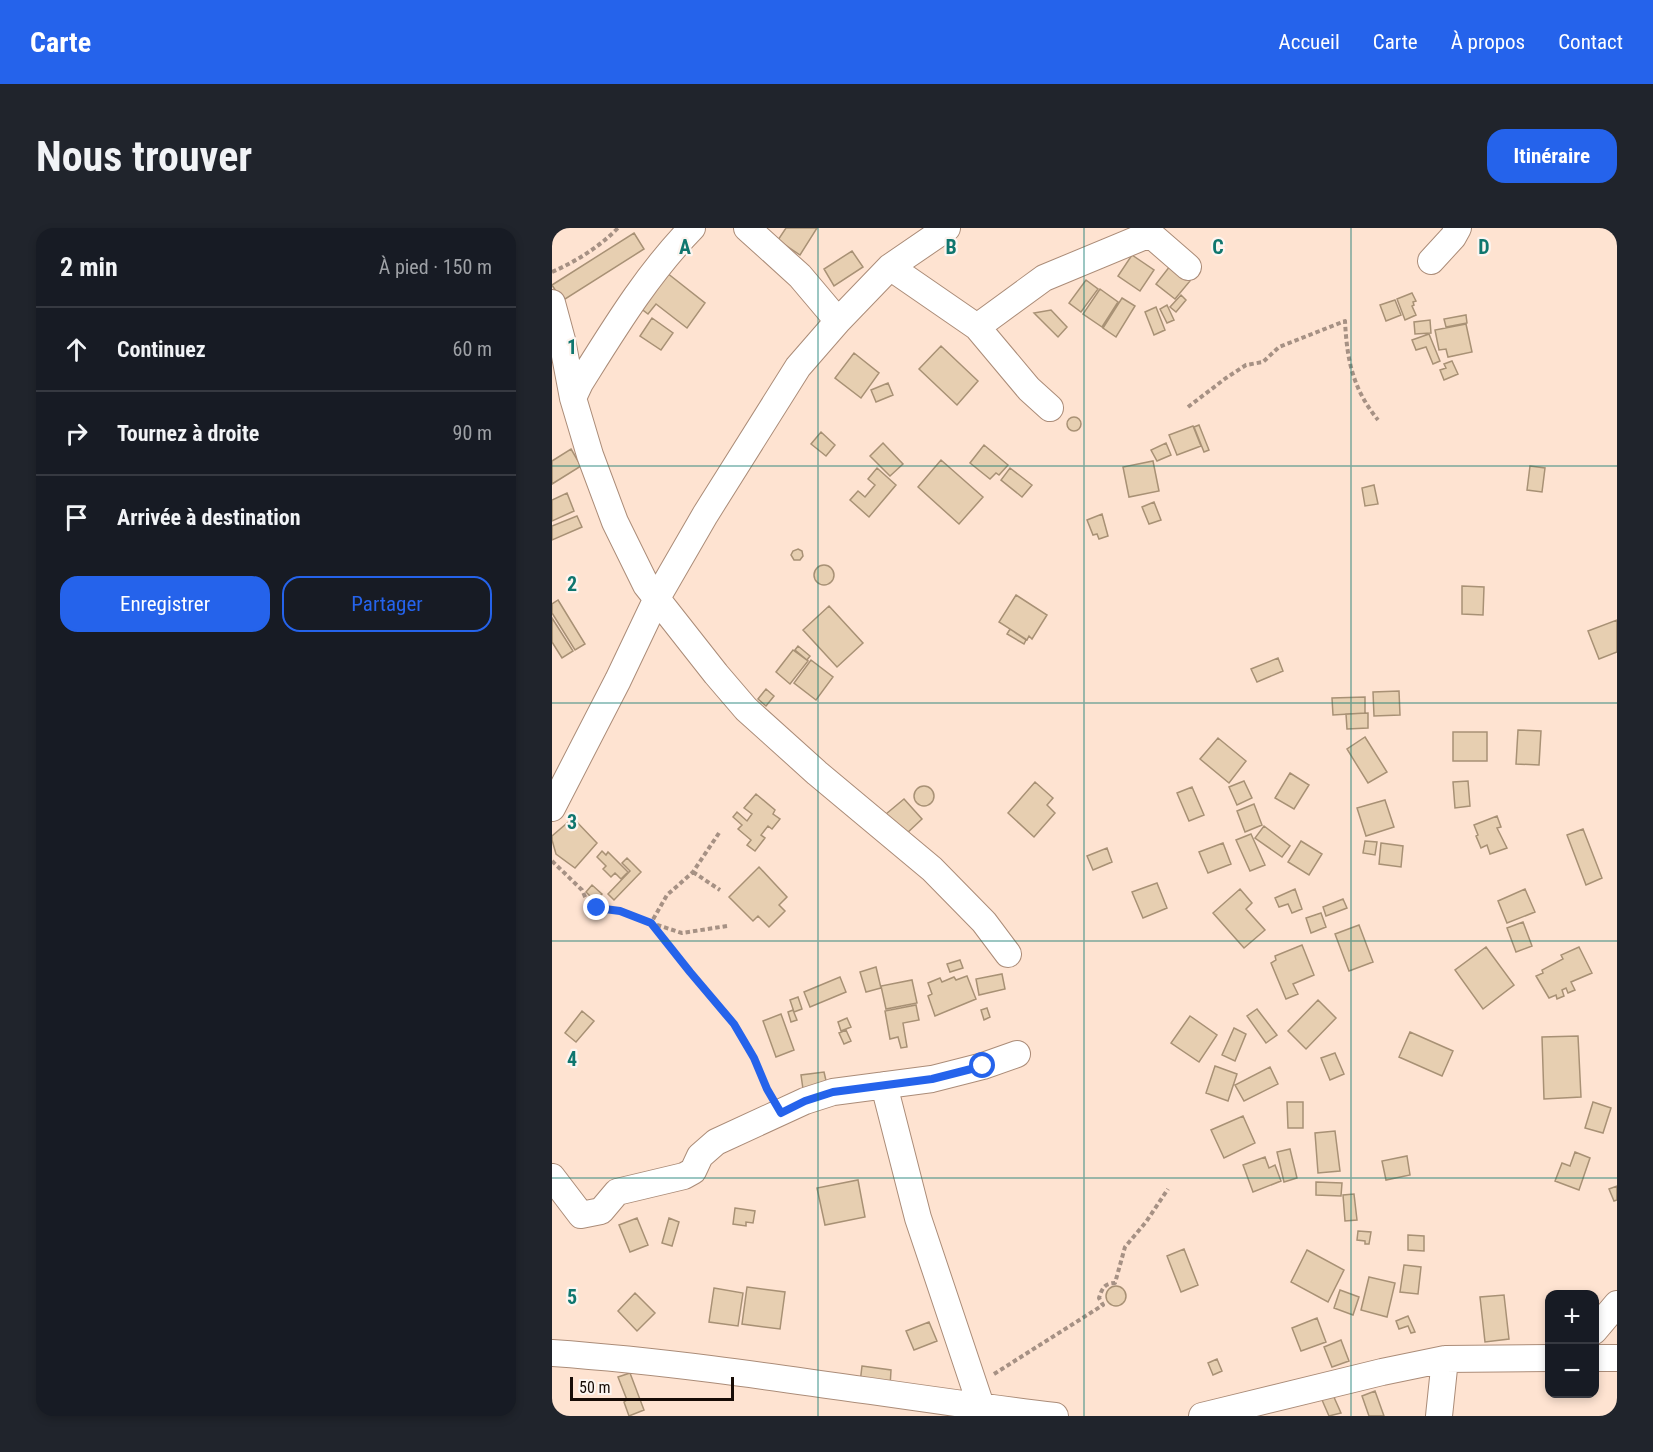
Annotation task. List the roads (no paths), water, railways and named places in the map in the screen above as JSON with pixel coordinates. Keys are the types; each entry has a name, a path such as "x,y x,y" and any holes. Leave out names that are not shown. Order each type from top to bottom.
{"street":[{"path":"573,398 580,383 634,299 672,249 692,228"},
{"path":"747,228 800,276 838,321"},
{"path":"552,808 657,598 705,515 798,367 890,267 947,228"},
{"path":"1431,261 1453,237 1458,228"},
{"path":"977,327 1044,278 1149,231 1188,267"},
{"path":"890,267 977,327 1029,389 1050,408"},
{"path":"552,303 573,398 594,468 615,522 646,585 716,674 746,708 817,773 933,869 984,922 1008,954"},
{"path":"552,1177 581,1215 601,1211 617,1192 684,1176 693,1171 700,1156 716,1142 805,1101 833,1092 932,1079 983,1066 1017,1054"},
{"path":"884,1085 918,1218 980,1401"},
{"path":"1599,1325 1617,1304"},
{"path":"552,1353 980,1401 1055,1416"},
{"path":"1202,1416 1445,1359 1545,1358"},
{"path":"1599,1358 1617,1358"},
{"path":"1439,1416 1445,1359"}]}
